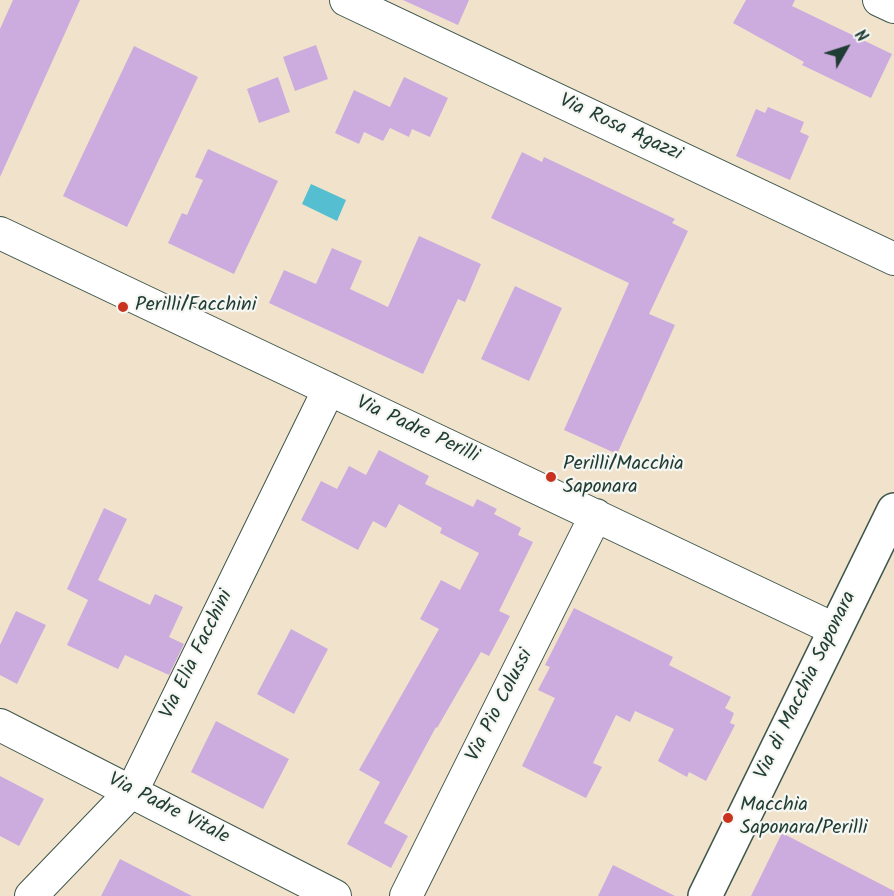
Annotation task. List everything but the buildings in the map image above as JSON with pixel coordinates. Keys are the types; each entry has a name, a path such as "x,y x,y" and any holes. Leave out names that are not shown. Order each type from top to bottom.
{"street":[{"name":"Via Rosa Agazzi","path":"346,0 389,9 894,259"},
{"path":"879,0 894,7"},
{"name":"Via Padre Perilli","path":"0,233 834,629"},
{"name":"Via Elia Facchini","path":"31,896 132,791 329,389"},
{"name":"Via di Macchia Saponara","path":"705,896 894,510"},
{"name":"Via Pio Colussi","path":"406,896 596,515"},
{"name":"Via Padre Vitale","path":"0,725 335,896"}],"water":[{"path":"311,184 346,200 337,221 302,204"}],"place":[{"name":"Perilli/Facchini","path":"123,307"},
{"name":"Perilli/Macchia Saponara","path":"551,477"},
{"name":"Macchia Saponara/Perilli","path":"728,818"}]}
